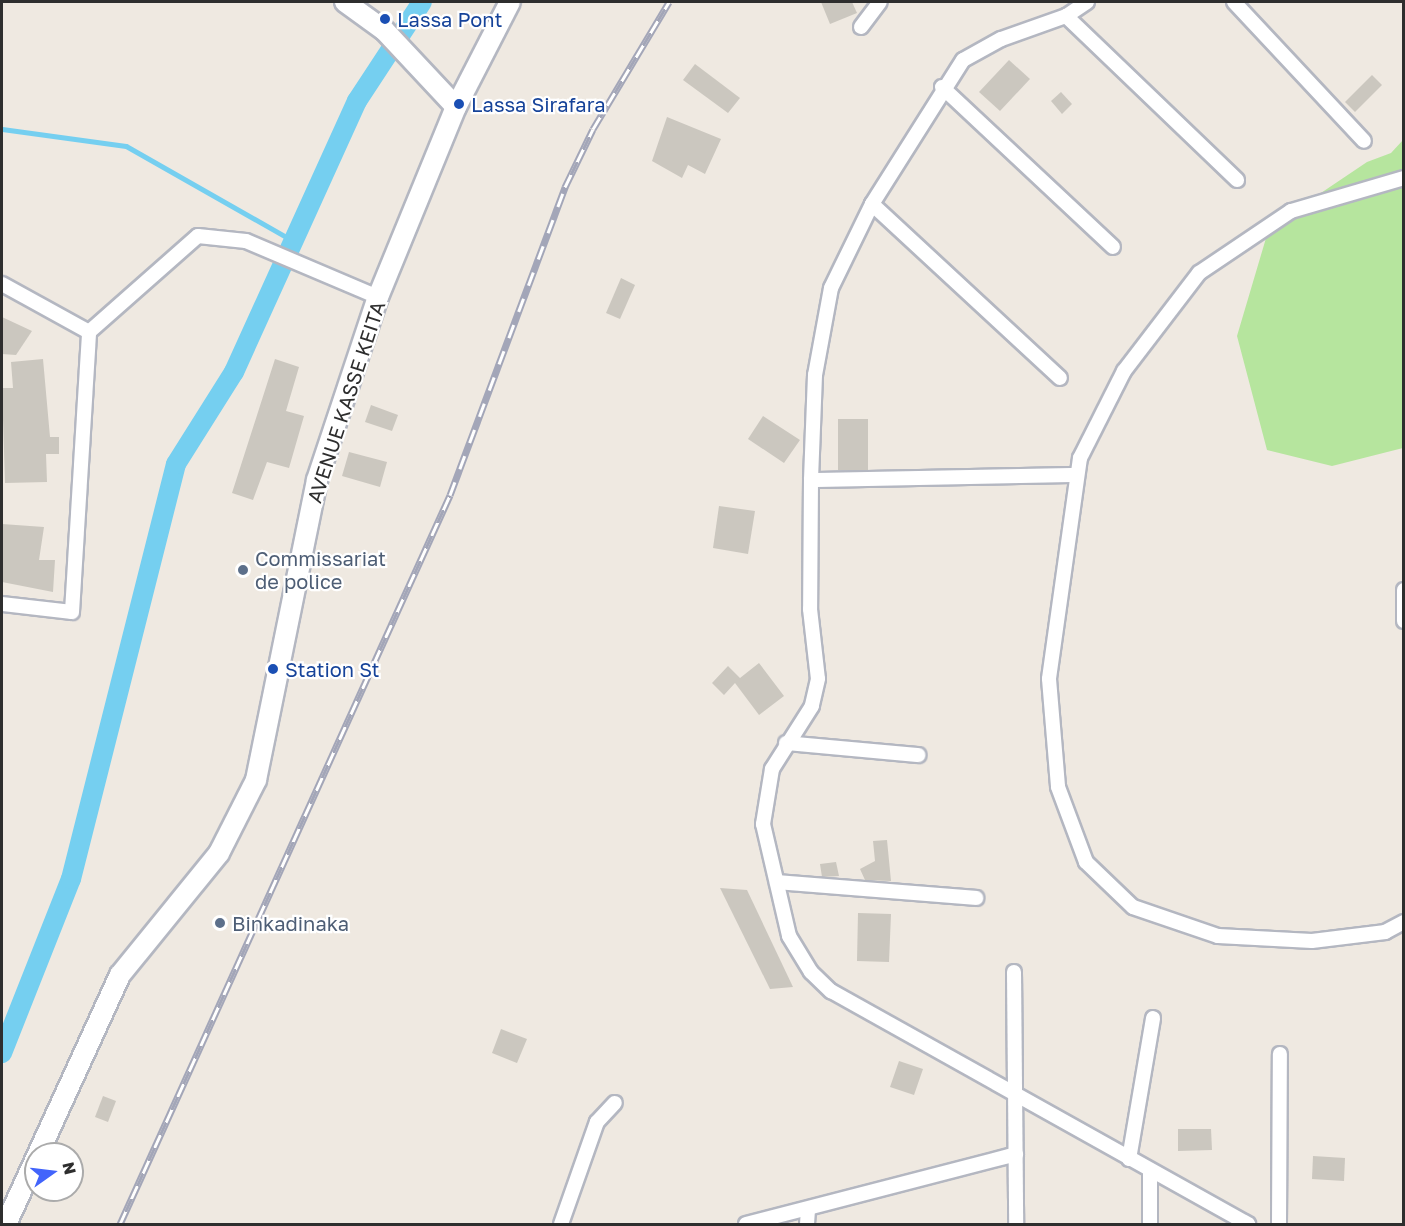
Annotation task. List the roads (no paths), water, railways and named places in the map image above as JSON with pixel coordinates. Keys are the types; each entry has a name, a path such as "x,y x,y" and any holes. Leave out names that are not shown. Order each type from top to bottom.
{"main road":[{"path":"345,2 384,30 456,107"},
{"name":"AVENUE KASSE KEITA","path":"6,1224 120,975 219,853 256,780 317,480 378,297 456,107 510,2"}],"street":[{"path":"861,27 880,2"},
{"path":"1087,2 1066,16 1001,39 963,60 942,87 872,204 831,288 815,375 811,480 810,609 818,680 812,706 786,743 772,769 763,824 789,936 811,972 831,991 1016,1097 1248,1224"},
{"path":"1234,2 1364,141"},
{"path":"1066,16 1237,180"},
{"path":"942,87 1113,248"},
{"path":"1404,178 1292,212 1199,273 1124,370 1080,459 1049,679 1058,787 1086,862 1133,907 1218,936 1312,941 1385,932 1404,922"},
{"path":"872,204 1060,378"},
{"path":"2,604 72,612 89,332 198,236 246,241 298,260 378,297"},
{"path":"2,284 89,332"},
{"path":"811,480 1077,475"},
{"path":"1404,591 1404,621"},
{"path":"786,743 918,755"},
{"path":"777,882 976,898"},
{"path":"1014,972 1016,1224"},
{"path":"1129,1159 1153,1018"},
{"path":"1279,1224 1280,1054"},
{"path":"561,1224 597,1122 615,1103"},
{"path":"746,1224 1016,1154"},
{"path":"1150,1170 1150,1224"},
{"path":"807,1224 808,1209"}],"waterway":[{"path":"2,1053 71,879 176,464 234,372 357,101 422,2"},
{"path":"2,129 126,146 293,241"}],"railway":[{"path":"120,1224 450,495 565,187 593,129 669,2"}],"place":[{"name":"Lassa Pont","path":"385,19"},
{"name":"Lassa Sirafara","path":"459,104"},
{"name":"Commissariat de police","path":"243,570"},
{"name":"Station St","path":"273,669"},
{"name":"Binkadinaka","path":"220,923"}]}
